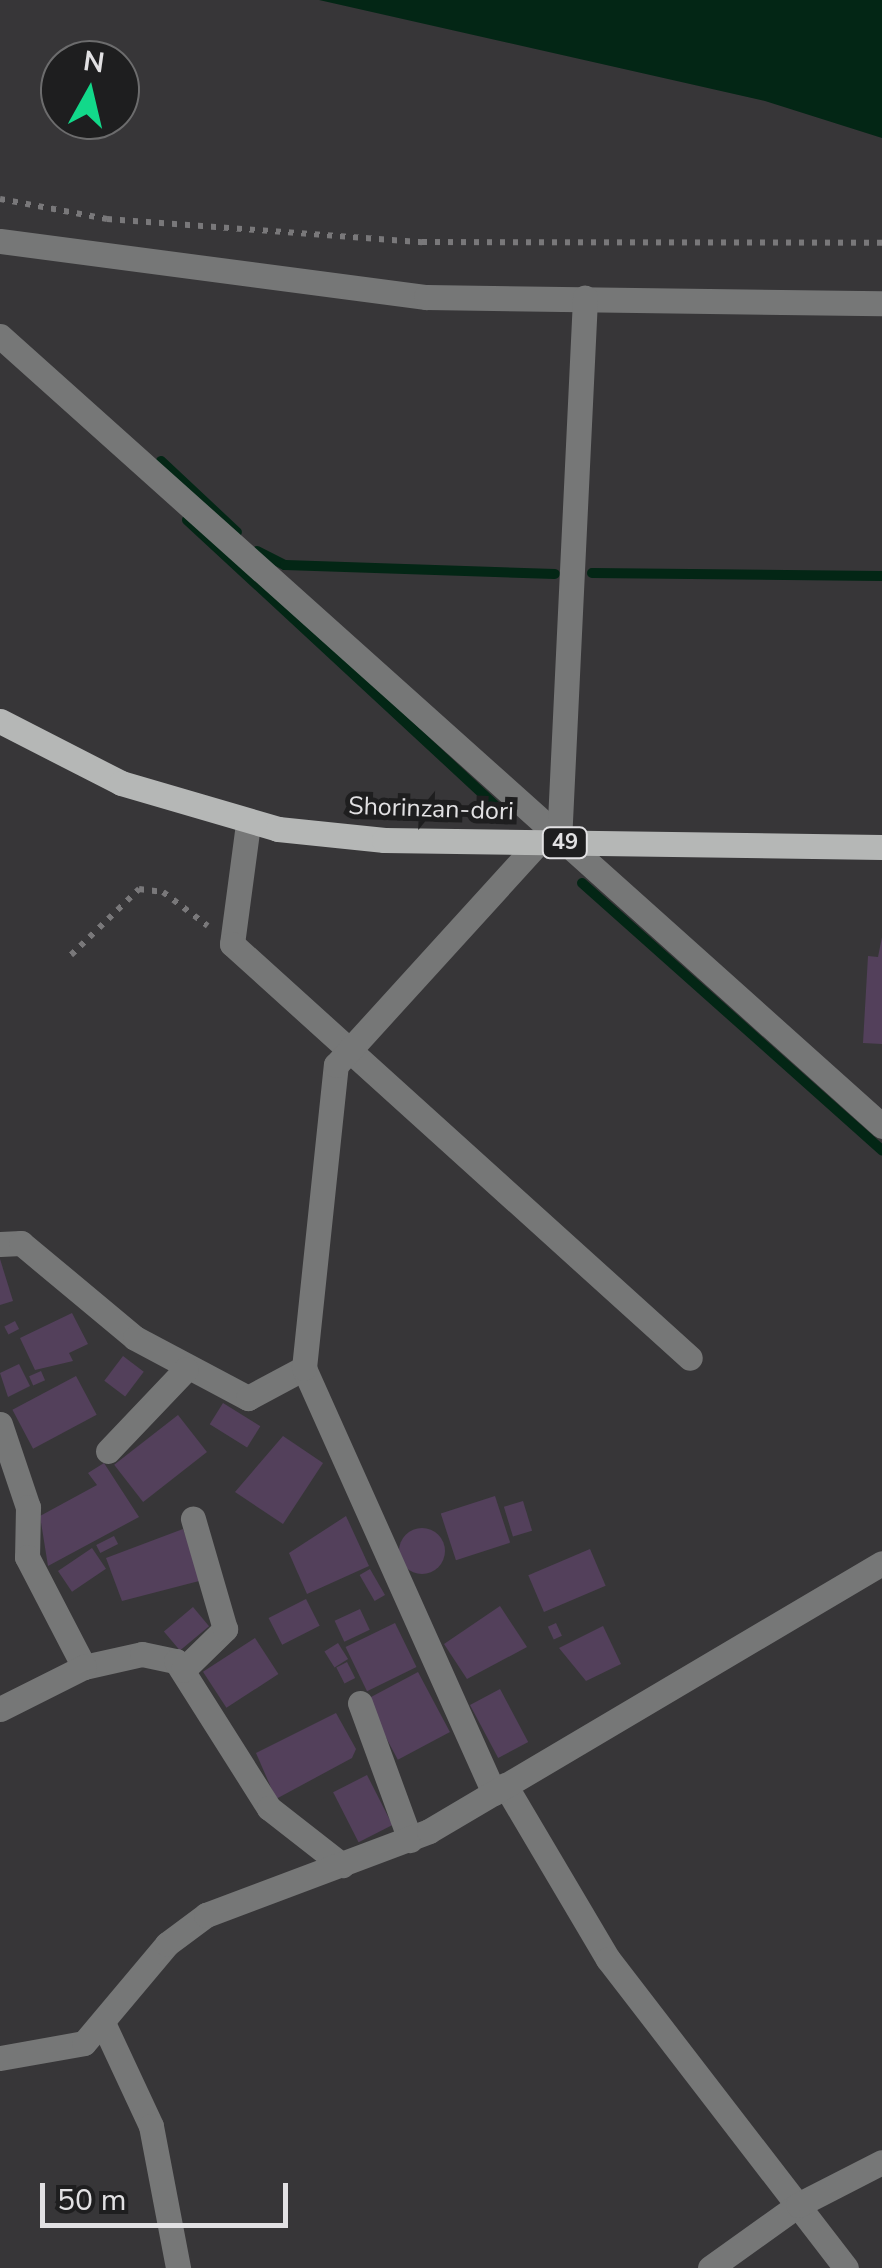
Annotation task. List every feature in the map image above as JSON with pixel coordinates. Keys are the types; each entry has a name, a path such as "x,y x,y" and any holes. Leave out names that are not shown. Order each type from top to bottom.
{"main road":[{"name":"Shorinzan-dori","path":"0,721 121,783 248,824 384,840 882,847"}],"street":[{"path":"0,241 374,292 882,303"},
{"path":"585,298 549,842 336,1065 304,1368 500,1789 608,1960 846,2268"},
{"path":"0,336 549,842 882,1126"},
{"path":"248,824 232,944 690,1358"},
{"path":"0,1244 21,1242 96,1310 186,1369 248,1398 304,1368"},
{"path":"108,1451 186,1369"},
{"path":"0,1424 28,1507 27,1557 84,1666"},
{"path":"183,1670 225,1629 193,1519"},
{"path":"0,2058 69,2051 104,2025 185,1930 257,1890 410,1840 882,1563"},
{"path":"0,1709 84,1666 142,1654 183,1670 269,1808 342,1865"},
{"path":"360,1703 410,1840"},
{"path":"104,2025 151,2126 178,2268"},
{"path":"710,2268 798,2206 879,2167"}],"path":[{"path":"0,199 106,219 402,240 882,244"},
{"path":"71,954 139,889 163,892 232,944"}],"shaded area":[{"path":"319,0 882,0 882,138 765,101"}],"building":[{"path":"882,937 882,1044 863,1043 868,956 878,957"},
{"path":"0,1259 13,1301 0,1305"},
{"path":"72,1313 88,1344 69,1353 73,1361 35,1370 20,1338"},
{"path":"15,1321 19,1329 8,1334 4,1326"},
{"path":"123,1356 144,1372 125,1396 104,1381"},
{"path":"19,1364 30,1386 8,1397 0,1373"},
{"path":"41,1371 45,1380 33,1385 29,1376"},
{"path":"76,1376 97,1415 33,1449 12,1410"},
{"path":"223,1403 260,1426 247,1448 210,1424"},
{"path":"178,1415 207,1452 143,1502 114,1465"},
{"path":"283,1436 323,1463 283,1524 235,1492"},
{"path":"104,1463 139,1517 48,1566 40,1516 97,1485 88,1473"},
{"path":"495,1496 510,1543 456,1560 441,1514"},
{"path":"523,1501 532,1531 513,1536 504,1507"},
{"path":"346,1516 369,1566 307,1594 289,1553"},
{"path":"422,1528 438,1535 445,1551 438,1567 422,1574 406,1567 399,1551 406,1535"},
{"path":"183,1529 203,1580 122,1601 106,1558"},
{"path":"114,1536 118,1544 100,1553 96,1545"},
{"path":"92,1548 106,1569 72,1592 58,1571"},
{"path":"590,1549 606,1586 544,1612 528,1575"},
{"path":"370,1569 385,1595 375,1601 360,1575"},
{"path":"306,1599 320,1626 282,1645 269,1618"},
{"path":"500,1606 527,1647 467,1679 444,1644"},
{"path":"193,1607 209,1626 180,1651 164,1631"},
{"path":"360,1609 370,1630 344,1642 335,1621"},
{"path":"395,1623 416,1667 367,1691 346,1647"},
{"path":"556,1623 562,1636 554,1639 548,1627"},
{"path":"603,1626 621,1664 586,1681 559,1648"},
{"path":"255,1638 278,1674 226,1708 203,1672"},
{"path":"338,1643 348,1659 334,1668 324,1651"},
{"path":"347,1662 355,1678 344,1683 336,1667"},
{"path":"418,1672 450,1732 398,1760 366,1700"},
{"path":"500,1689 528,1742 498,1758 470,1705"},
{"path":"336,1713 356,1749 352,1758 276,1799 256,1753"},
{"path":"367,1775 392,1825 359,1842 333,1792"}],"waterway":[{"path":"161,461 237,532"},
{"path":"187,520 497,807"},
{"path":"257,551 285,565 555,574"},
{"path":"592,573 882,576"},
{"path":"582,883 882,1150"}]}
